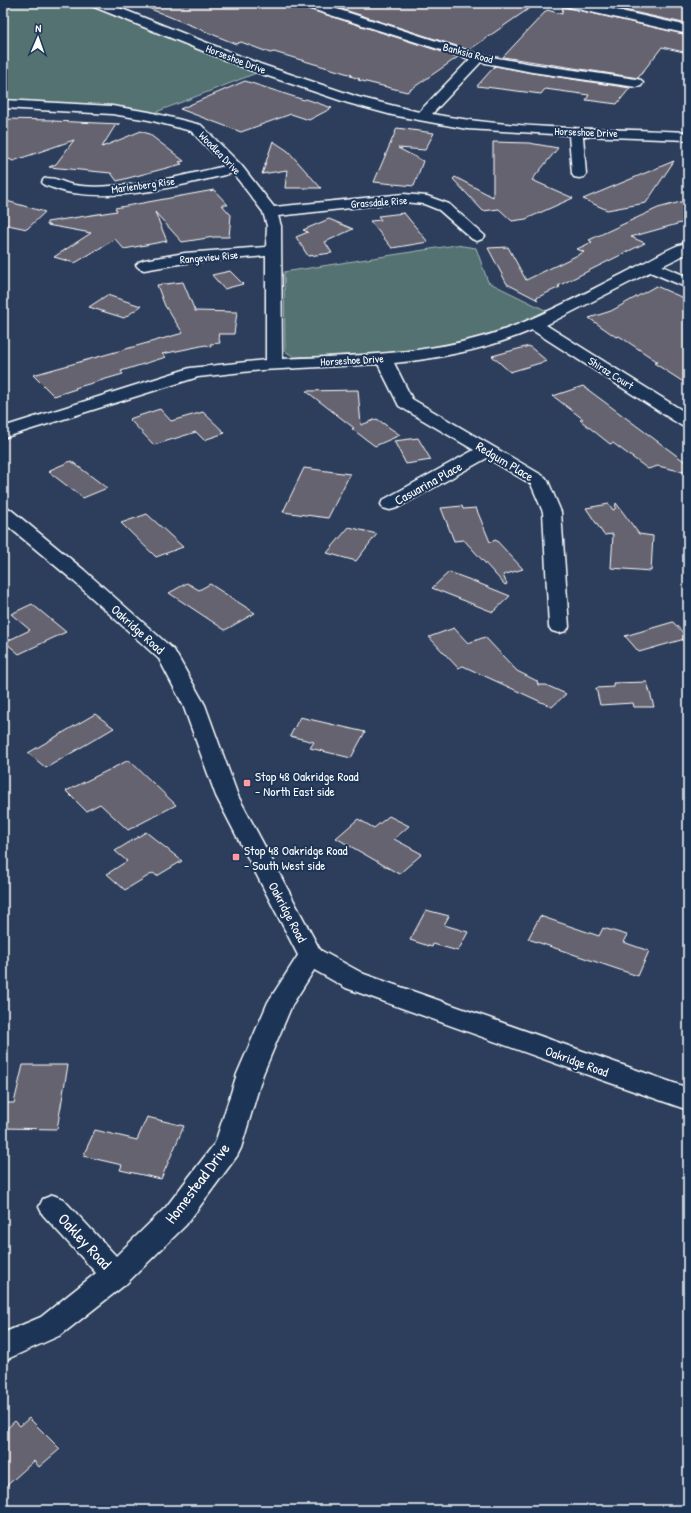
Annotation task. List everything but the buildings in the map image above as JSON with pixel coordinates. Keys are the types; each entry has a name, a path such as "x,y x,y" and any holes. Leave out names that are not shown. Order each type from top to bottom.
{"street":[{"name":"Horseshoe Drive","path":"96,3 255,67 352,100 422,117 467,125 576,132 688,136"},
{"name":"Banksia Road","path":"306,3 478,58 532,68 636,83"},
{"path":"569,3 688,30"},
{"path":"422,117 478,58"},
{"name":"Woodlea Drive","path":"3,104 112,110 149,116 196,128 236,168 270,212 274,226 274,364"},
{"path":"576,132 579,174"},
{"name":"Marienberg Rise","path":"49,182 72,188 117,190 173,181 236,168"},
{"name":"Grassdale Rise","path":"270,212 404,198 427,200 444,206 477,236"},
{"name":"Horseshoe Drive","path":"3,433 196,372 228,367 384,359 462,348 501,337 535,325 648,266 688,247"},
{"name":"Rangeview Rise","path":"144,265 185,258 274,251"},
{"path":"648,266 688,283"},
{"name":"Shiraz Court","path":"535,325 688,422"},
{"name":"Redgum Place","path":"384,359 405,402 539,481 552,512 559,627"},
{"name":"Casuarina Place","path":"390,504 487,450"},
{"name":"Oakridge Road","path":"3,513 77,574 167,655 194,705 227,796 311,956 355,981 611,1074 688,1099"},
{"name":"Homestead Drive","path":"3,1346 51,1326 116,1275 176,1216 227,1148 250,1074 281,1002 311,956"},
{"name":"Oakley Road","path":"54,1207 116,1275"}],"green space":[{"path":"3,3 84,3 259,72 151,114 3,102"},
{"path":"456,245 476,248 488,282 549,312 495,335 434,347 367,356 294,357 285,351 284,272"}],"place":[{"name":"Stop 48 Oakridge Road - North East side","path":"247,783"},
{"name":"Stop 48 Oakridge Road - South West side","path":"236,857"}]}
